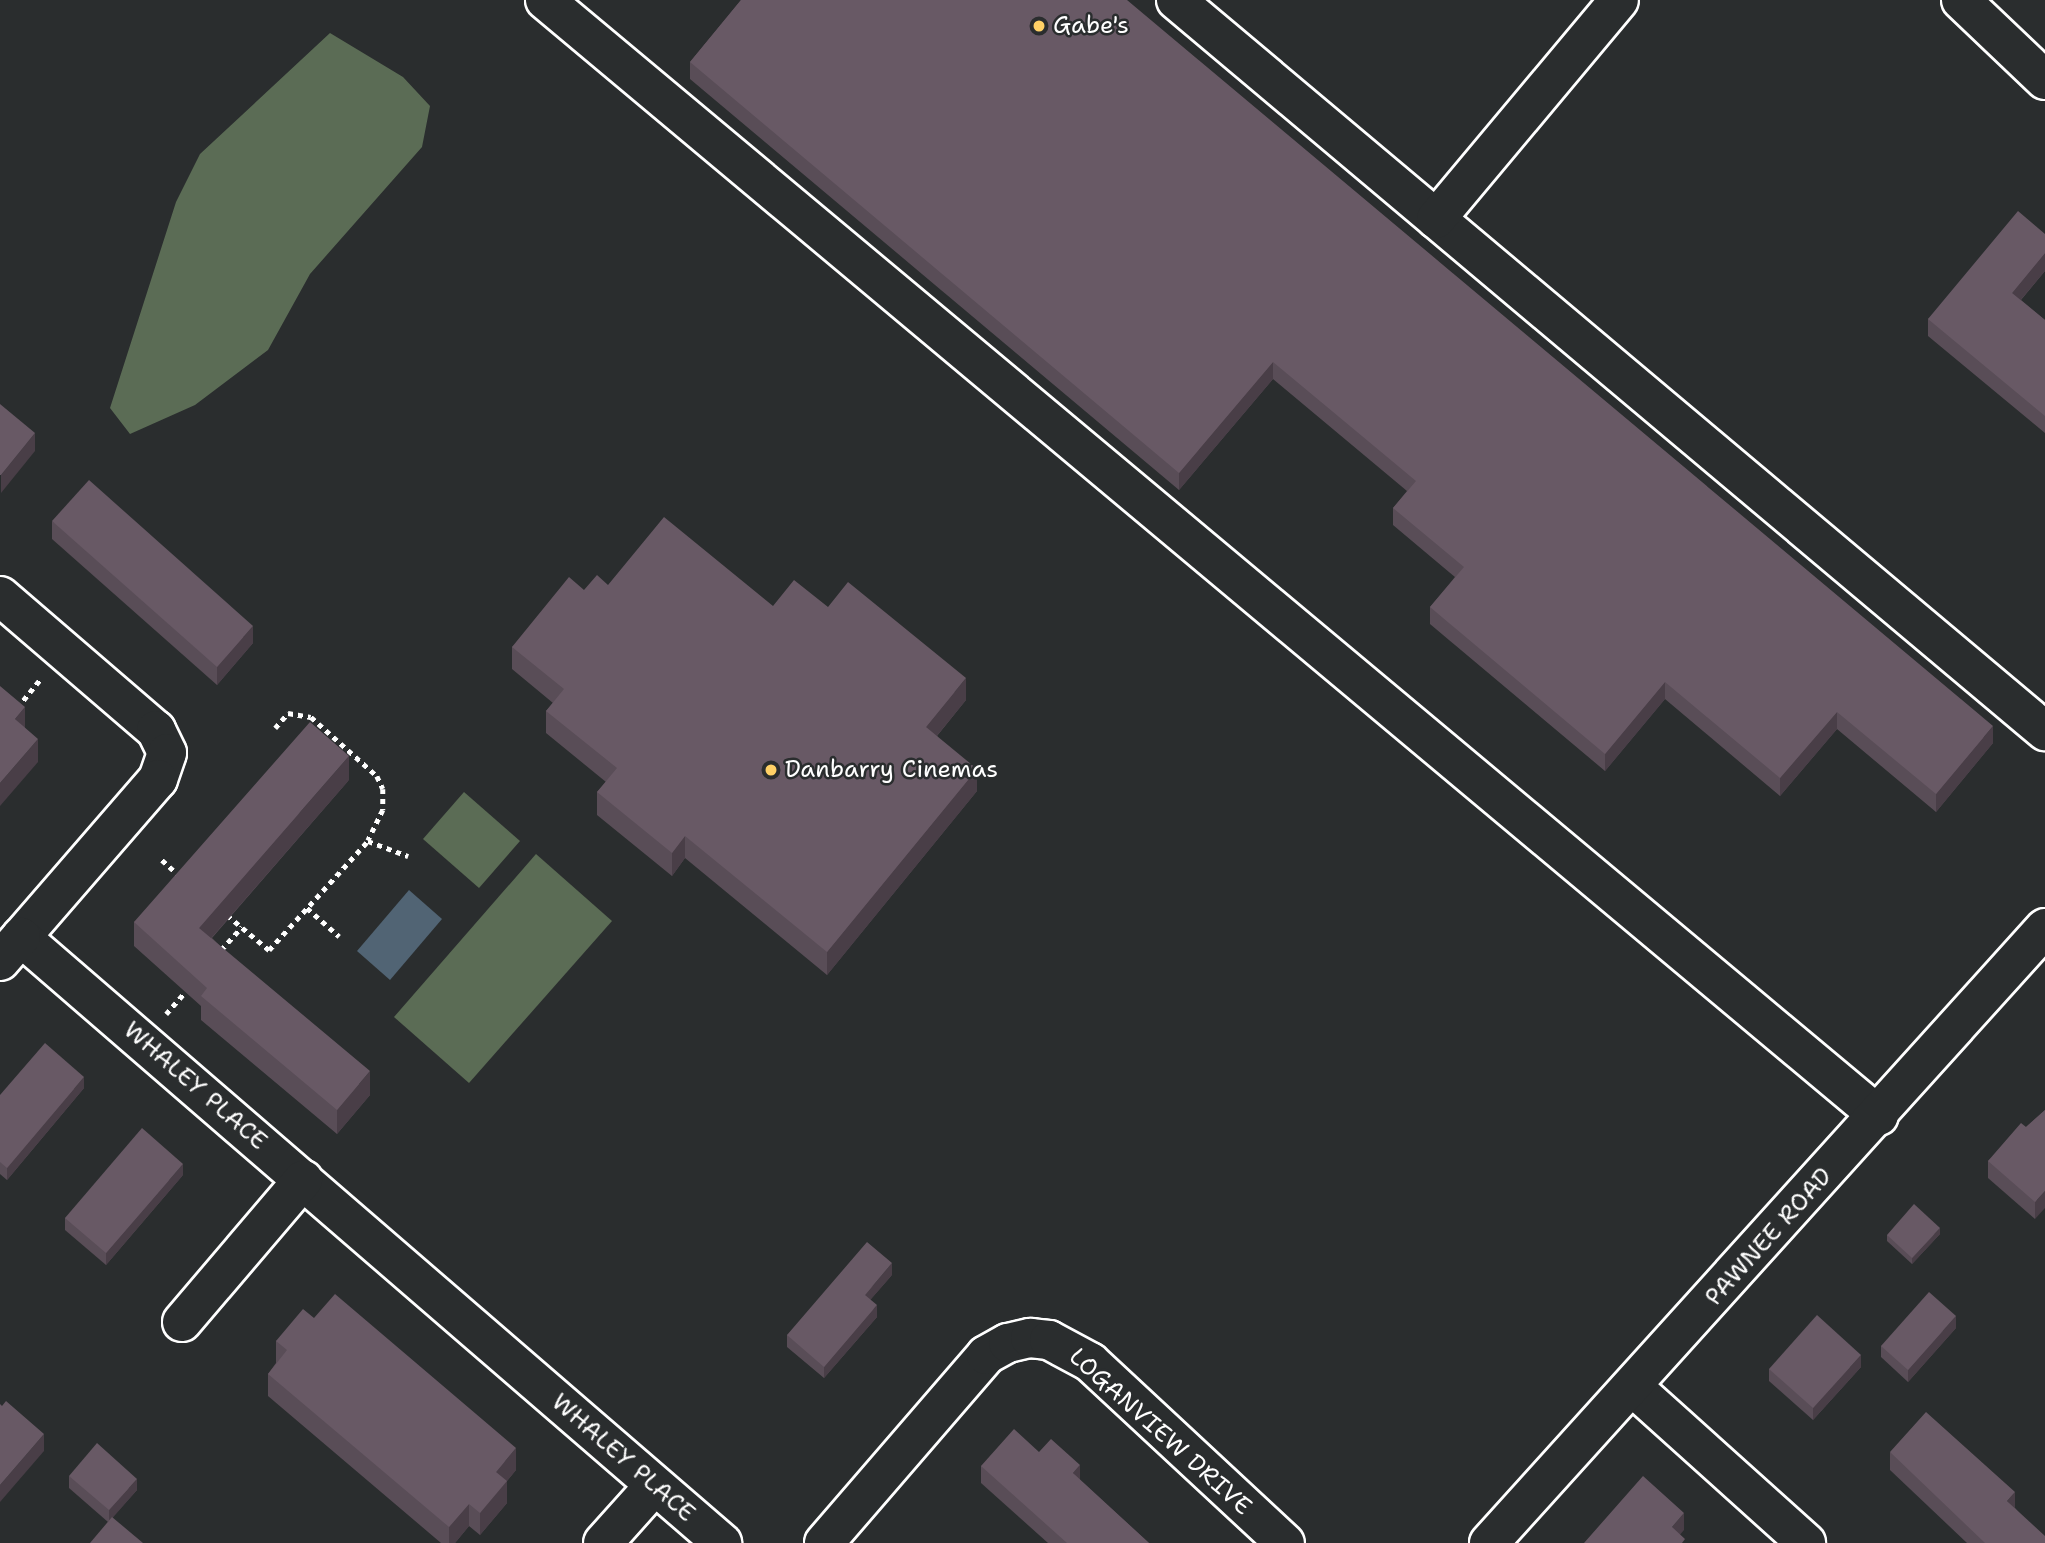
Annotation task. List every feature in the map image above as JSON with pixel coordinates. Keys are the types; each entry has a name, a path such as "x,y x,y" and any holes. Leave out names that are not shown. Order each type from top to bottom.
{"street":[{"path":"545,0 1879,1116"},
{"path":"1176,0 2045,731"},
{"path":"1436,219 1619,0"},
{"path":"1961,0 2045,80"},
{"name":"WHALEY PLACE","path":"0,596 156,730 167,753 158,779 11,949 303,1180 722,1543"},
{"name":"PAWNEE ROAD","path":"1489,1543 1879,1116 2045,928"},
{"path":"182,1322 303,1180"},
{"name":"LOGANVIEW DRIVE","path":"824,1543 986,1355 1008,1343 1030,1338 1049,1340 1090,1362 1284,1543"},
{"path":"1633,1387 1806,1543"},
{"path":"603,1543 654,1486"}],"path":[{"path":"222,911 269,950 368,841 383,810 383,789 377,776 311,717 288,713 275,728"},
{"path":"368,841 408,856"},
{"path":"162,860 192,886"},
{"path":"307,908 339,936"},
{"path":"216,956 242,927"},
{"path":"157,1024 191,986"}],"green space":[{"path":"330,33 403,77 430,106 422,147 310,274 268,350 195,405 130,434 110,408 176,202 200,154"},
{"path":"464,792 520,841 479,888 423,839"},
{"path":"536,854 612,921 469,1083 394,1017"}],"water":[{"path":"409,890 442,919 390,980 357,951"}],"building":[{"path":"741,0 1127,0 1993,726 1936,794 1837,712 1780,778 1665,682 1605,754 1430,607 1464,567 1393,508 1416,481 1273,362 1179,473 690,62"},
{"path":"2018,211 2045,234 2045,253 2012,293 2045,320 2045,416 1928,319"},
{"path":"0,404 35,433 1,475 0,475"},
{"path":"89,480 253,626 217,667 52,521"},
{"name":"Danbarry Cinemas","path":"664,517 773,606 794,580 828,607 848,582 966,678 926,727 977,769 827,952 685,836 672,853 597,792 617,768 546,711 564,689 512,647 569,577 584,590 597,575 608,585"},
{"path":"0,686 25,707 15,719 38,739 0,783"},
{"path":"310,722 349,756 199,928 370,1071 337,1110 201,996 207,988 134,922"},
{"path":"45,1043 84,1077 7,1168 0,1162 0,1095"},
{"path":"2045,1110 2045,1191 2035,1202 1988,1161 2021,1123 2026,1127"},
{"path":"142,1128 183,1164 106,1253 65,1218"},
{"path":"1914,1204 1940,1228 1912,1258 1887,1235"},
{"path":"867,1242 892,1263 865,1295 877,1305 824,1367 787,1335"},
{"path":"1929,1292 1956,1316 1908,1370 1881,1346"},
{"path":"335,1294 516,1448 496,1472 507,1481 480,1513 469,1504 449,1527 268,1374 287,1350 276,1341 303,1309 314,1318"},
{"path":"1817,1315 1861,1355 1813,1408 1769,1369"},
{"path":"6,1401 44,1434 0,1485 0,1404 2,1406"},
{"path":"1926,1412 2015,1492 2007,1501 2045,1536 2045,1543 1985,1543 1890,1452"},
{"path":"1014,1429 1039,1452 1051,1439 1080,1465 1073,1473 1149,1543 1067,1543 981,1466"},
{"path":"97,1443 137,1479 109,1510 69,1476"},
{"path":"1643,1476 1684,1513 1672,1527 1685,1539 1682,1543 1584,1543"},
{"path":"112,1517 143,1543 90,1543"}],"place":[{"name":"Gabe's","path":"1039,26"},
{"name":"Danbarry Cinemas","path":"771,770"}]}
